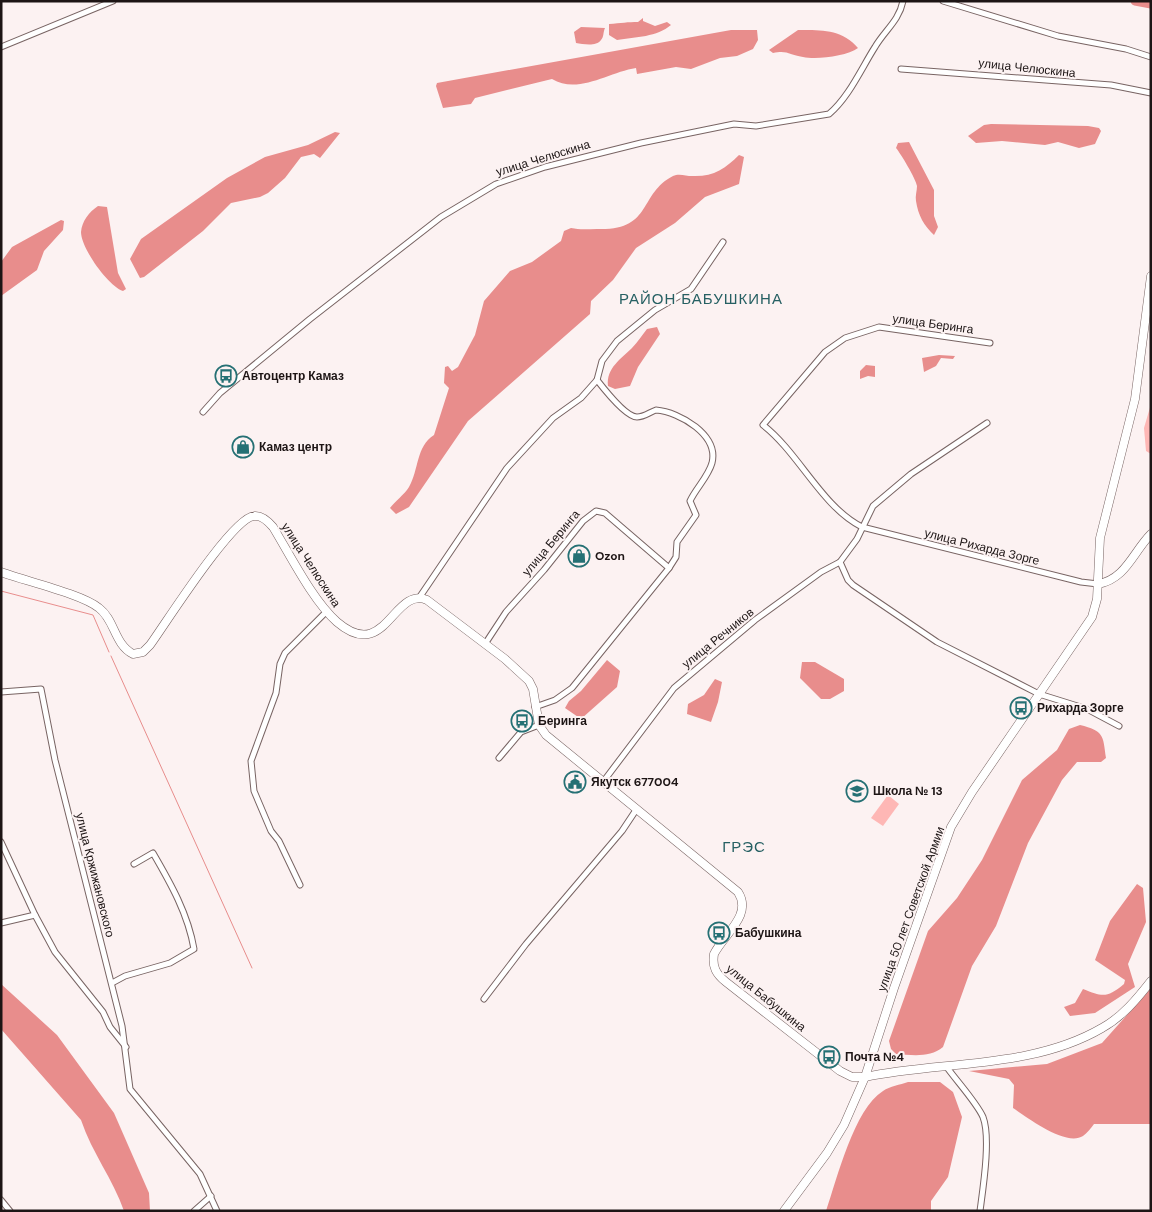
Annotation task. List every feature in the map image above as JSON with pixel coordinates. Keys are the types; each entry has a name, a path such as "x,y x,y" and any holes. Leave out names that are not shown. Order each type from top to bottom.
{"street":[{"path":"1,47 113,1"},
{"name":"улица Челюскина","path":"204,412 220,393 310,318 441,217 496,184 545,168 641,143 734,124 756,126 829,114 860,74 881,38 897,19 903,1"},
{"path":"943,1 1050,34 1126,49 1151,57"},
{"name":"улица Челюскина","path":"901,69 1010,77 1084,85 1111,85 1151,93"},
{"name":"улица Челюскина","path":"1,572 95,604 107,616 125,650 133,654 143,652 150,645 220,545 245,520 254,516 263,518 273,527 327,611 338,623 362,634 374,633 384,627 404,604 419,598 506,468 554,418 581,398 597,380 602,361 617,341 655,310 691,289 723,242"},
{"name":"улица 50 лет Советской Армии","path":"784,1211 827,1153 844,1125 865,1077 894,988 951,827 972,792 1068,655 1092,617 1097,599 1100,538 1135,399 1151,276"},
{"name":"улица Беринга","path":"763,425 825,352 845,338 879,327 990,343"},
{"path":"535,707 555,700 572,688 669,568 676,557 677,542 696,515 690,501 710,469 712,449 705,436 685,420 656,410 640,417 634,417 612,399 597,380"},
{"path":"862,527 873,506 901,481 987,423"},
{"name":"улица Рихарда Зорге","path":"763,425 780,439 839,509 862,527 1081,582 1098,584"},
{"name":"улица Беринга","path":"485,644 506,612 544,570 583,521 596,510 605,513 669,568"},
{"name":"улица Речников","path":"603,782 674,688 755,620 821,572 840,562 857,538 862,527"},
{"path":"1098,584 1108,582 1119,576 1151,534"},
{"path":"840,562 848,580 853,585 918,631 1039,694 1087,709 1119,726"},
{"path":"419,598 431,602 529,681 533,689 539,725 521,732 499,758"},
{"path":"300,885 279,841 271,831 254,791 251,761 276,693 280,664 286,653 327,611"},
{"name":"улица Кржижановского","path":"1,692 41,689 55,760 112,983 126,1048 130,1089 200,1174 217,1211"},
{"name":"улица Бабушкина","path":"539,725 546,735 636,810 731,885 740,897 743,912 714,954 713,962 719,976 840,1071 852,1077 865,1077"},
{"path":"484,1000 526,944 622,831 636,810"},
{"path":"1,842 35,915 63,964 97,1004 110,1027 126,1048"},
{"path":"112,983 124,976 170,963 194,949 190,928 176,893 153,853 134,864"},
{"path":"1,923 35,915"},
{"path":"865,1077 1031,1054 1080,1038 1102,1028 1130,1007 1151,981"},
{"path":"945,1066 982,1117 985,1138 985,1178 980,1211"},
{"path":"194,1211 211,1196"},
{"path":"1,1200 10,1211"}],"shaded area":[{"path":"643,18 643,21 655,26 667,22 671,25 659,32 639,37 617,40 609,35 609,24 638,22"},
{"path":"581,27 605,28 602,39 596,44 576,43 574,32"},
{"path":"731,30 757,30 758,40 753,49 737,56 720,58 691,69 676,67 637,74 636,68 583,84 572,85 552,79 475,98 471,104 443,108 436,86 437,83"},
{"path":"798,30 838,34 845,37 858,48 832,57 816,58 785,52 773,53 769,50"},
{"path":"984,125 1088,126 1099,128 1101,131 1095,144 1079,148 1058,142 1045,145 1002,141 976,143 968,136"},
{"path":"335,132 340,133 320,158 314,154 301,157 285,178 268,193 260,197 231,203 203,231 144,277 140,278 130,259 141,239 227,178 265,157 308,145"},
{"path":"909,142 934,190 934,216 938,227 934,235 924,224 920,216 916,199 916,183 896,148 898,143"},
{"path":"739,155 744,157 739,184 705,197 675,223 636,248 613,280 591,301 590,314 468,421 409,507 396,514 390,508 409,487 424,445 434,435 449,388 444,383 445,367 448,366 452,371 458,367 475,335 484,301 510,271 532,262 561,241 564,231 571,228 615,228 628,224 643,210 654,192 673,176 706,175 724,168"},
{"path":"98,206 107,207 118,273 126,289 123,291 110,282 96,266 82,239 81,232 84,221"},
{"path":"61,220 64,221 63,230 44,251 37,270 1,296 1,262 12,247"},
{"path":"657,327 660,334 638,367 630,386 615,389 608,386 609,374 615,364 634,346 647,329"},
{"path":"939,355 955,356 953,359 941,358 936,366 924,372 922,358"},
{"path":"866,365 875,366 875,377 868,376 860,379 860,371"},
{"path":"1151,404 1151,454 1146,451 1144,428"},
{"path":"607,660 620,671 617,687 581,719 565,708 569,701 581,691"},
{"path":"802,662 815,662 844,679 844,691 830,699 821,699 800,678"},
{"path":"715,679 722,682 711,722 687,714 688,704 704,695"},
{"path":"1080,725 1094,729 1101,735 1106,758 1101,762 1077,762 1062,780 1028,843 996,926 972,966 943,1047 927,1054 896,1054 891,1049 889,1041 928,931 957,898 982,860 1022,780 1057,750 1069,729"},
{"path":"888,795 899,804 883,826 871,818"},
{"path":"1137,884 1143,888 1146,922 1128,964 1135,987 1095,1013 1070,1016 1064,1007 1075,1003 1083,989 1095,994 1105,995 1124,984 1125,980 1095,960 1110,921"},
{"path":"1,984 57,1035 114,1113 149,1193 150,1211 124,1211 81,1120 1,1029"},
{"path":"1151,988 1151,1124 1094,1124 1083,1136 1067,1138 1047,1130 1013,1108 1014,1085 1009,1079 969,1071 1047,1064 1102,1043"},
{"path":"908,1082 940,1082 953,1092 962,1117 948,1177 931,1201 931,1211 826,1211 841,1164 863,1113 883,1091"}],"waterway":[{"path":"1135,1 1151,4"},
{"path":"1,591 93,615 109,652"},
{"path":"111,656 252,968"}],"place":[{"name":"Автоцентр Камаз","path":"226,376"},
{"name":"Камаз центр","path":"243,447"},
{"name":"Ozon","path":"579,556"},
{"name":"Рихарда Зорге","path":"1021,708"},
{"name":"Беринга","path":"522,721"},
{"name":"Якутск 677004","path":"575,782"},
{"name":"Школа № 13","path":"857,791"},
{"name":"Бабушкина","path":"719,933"},
{"name":"Почта №4","path":"829,1057"}],"district":[{"name":"РАЙОН БАБУШКИНА","path":"701,299"},
{"name":"ГРЭС","path":"744,847"}]}
